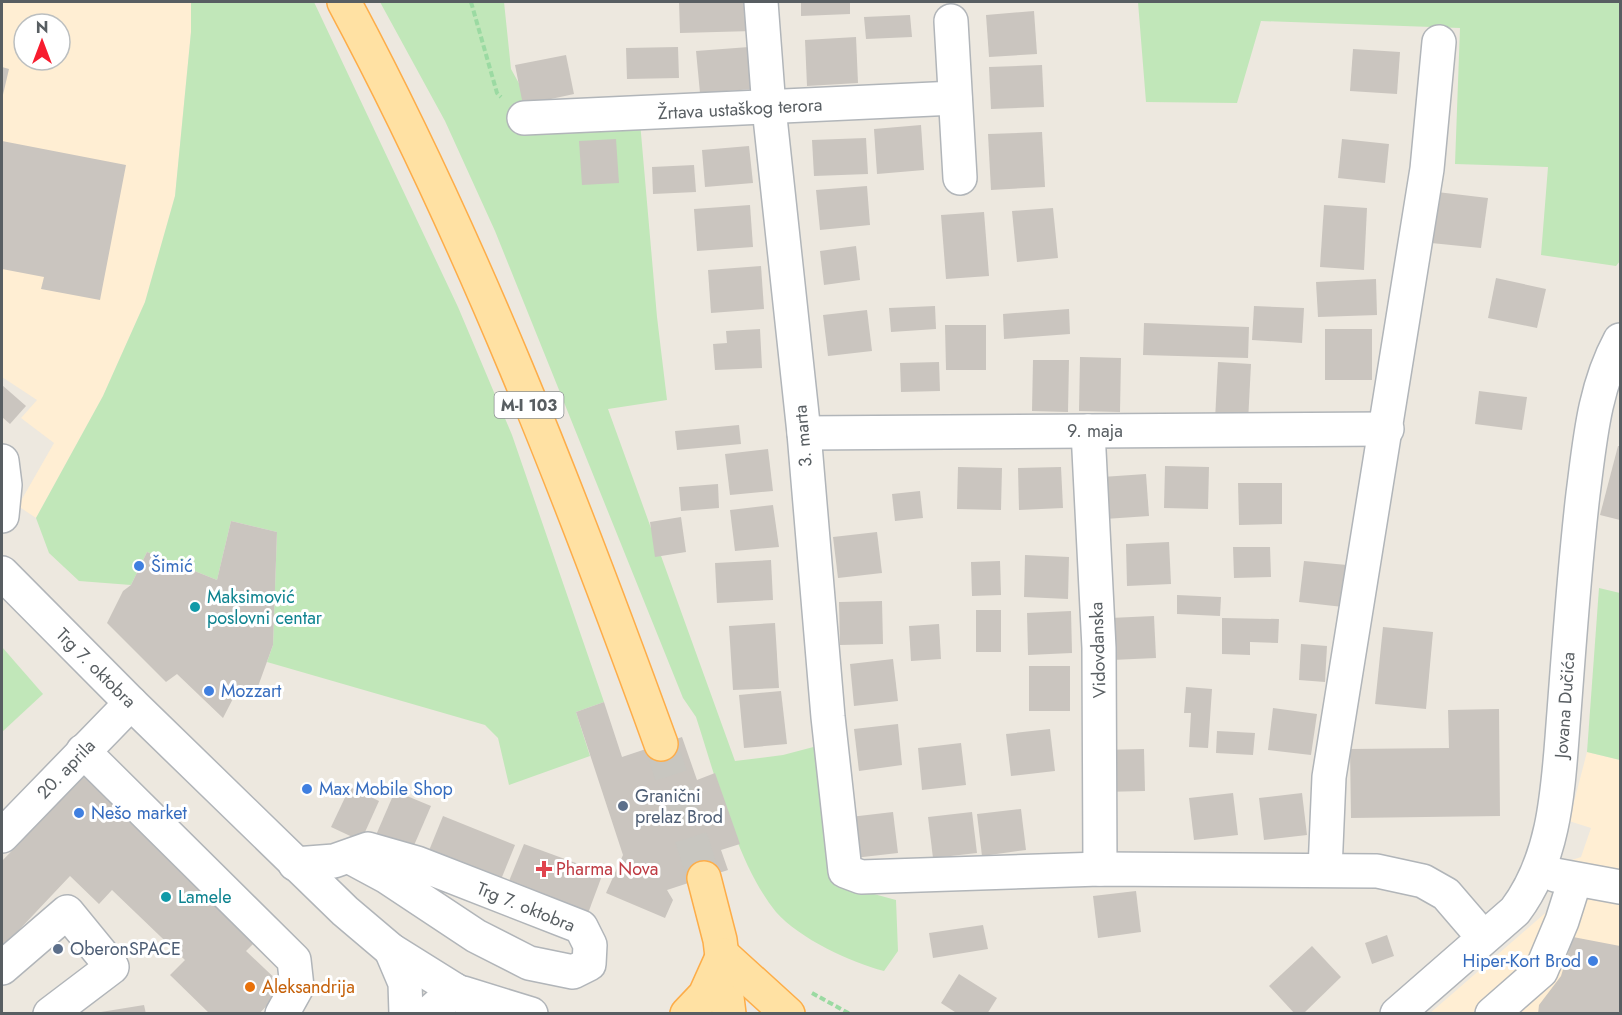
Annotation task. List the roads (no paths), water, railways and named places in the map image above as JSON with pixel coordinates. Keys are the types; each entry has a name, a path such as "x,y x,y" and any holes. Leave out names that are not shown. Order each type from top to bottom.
{"main road":[{"name":"M-I 103","path":"344,2 404,118 471,264 591,553 661,744"},
{"path":"704,878 723,955 729,1014"},
{"path":"723,955 800,1003"},
{"path":"687,1014 705,995 723,955"}],"street":[{"name":"3. marta","path":"761,2 769,108 804,433 828,717 845,871 861,877 1100,868"},
{"path":"951,21 960,178"},
{"path":"1325,870 1329,777 1387,429 1427,169 1438,42"},
{"name":"Žrtava ustaškog terora","path":"524,118 956,98"},
{"name":"Jovana Dučića","path":"1397,1014 1515,912 1530,891 1550,838 1559,776 1580,525 1608,402 1610,359 1620,340"},
{"name":"9. maja","path":"804,433 1387,429"},
{"name":"Vidovdanska","path":"1088,431 1099,648 1100,868"},
{"path":"2,461 5,485 2,516"},
{"name":"Trg 7. oktobra","path":"2,573 131,704 295,864 391,950 459,1002"},
{"name":"20. aprila","path":"2,836 131,704"},
{"path":"83,751 294,960 297,987 282,1014"},
{"name":"Trg 7. oktobra","path":"295,864 334,861 348,856 368,849 417,863 581,927 591,945 589,964 573,972 529,963 476,936 387,877 348,856"},
{"path":"1100,868 1377,871 1423,881 1446,894 1484,937"},
{"path":"1539,871 1575,880 1620,887"},
{"path":"1492,1014 1541,971 1562,921 1575,880"},
{"path":"2,968 67,912 112,967 50,1014"},
{"path":"391,950 405,982 406,1014"},
{"path":"459,1002 484,1014"},
{"path":"429,1014 459,1002 531,1014"}],"tunnel":[{"path":"661,744 704,878"}],"place":[{"name":"Šimić","path":"139,566"},
{"name":"Maksimović poslovni centar","path":"195,607"},
{"name":"Mozzart","path":"209,691"},
{"name":"Max Mobile Shop","path":"307,789"},
{"name":"Granični prelaz Brod","path":"623,806"},
{"name":"Nešo market","path":"79,813"},
{"name":"Pharma Nova","path":"544,869"},
{"name":"Lamele","path":"166,897"},
{"name":"OberonSPACE","path":"58,949"},
{"name":"Hiper-Kort Brod","path":"1593,961"},
{"name":"Aleksandrija","path":"250,987"}]}
